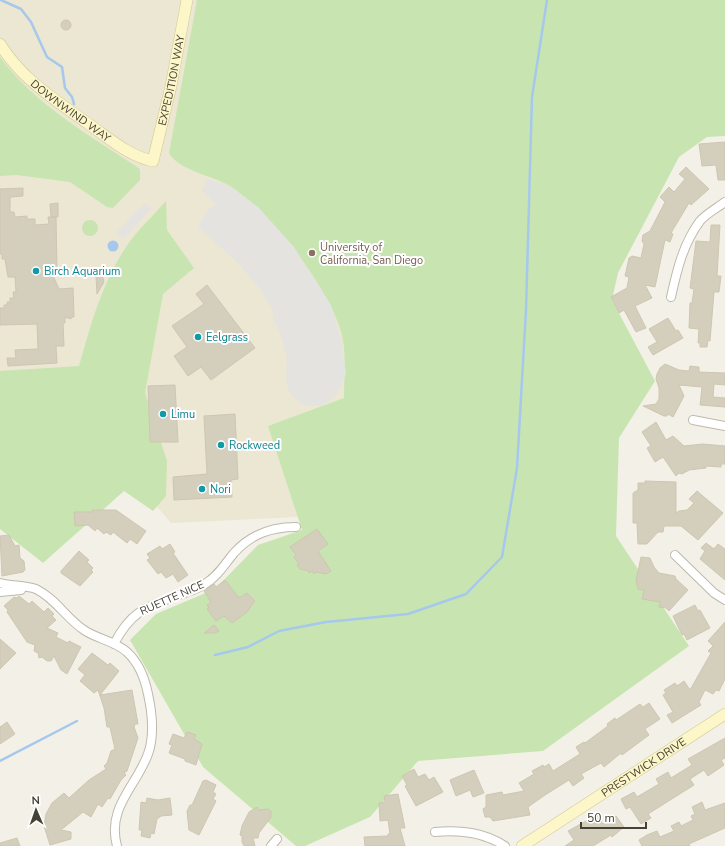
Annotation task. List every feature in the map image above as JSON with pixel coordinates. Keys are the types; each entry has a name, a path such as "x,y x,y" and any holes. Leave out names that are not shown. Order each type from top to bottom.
{"street":[{"name":"EXPEDITION WAY","path":"153,161 171,86 187,0"},
{"name":"DOWNWIND WAY","path":"0,44 13,63 38,88 129,153 153,161"},
{"path":"671,297 679,263 685,246 701,220 725,202"},
{"path":"693,420 725,426"},
{"name":"RUETTE NICE","path":"114,644 121,630 133,616 151,605 205,584 222,570 233,554 247,540 276,527 296,527"},
{"path":"675,555 714,593 725,600"},
{"path":"0,583 34,588 60,607 84,631 125,650 133,658 140,669 151,706 152,730 148,753 122,801 115,818 117,846"},
{"path":"0,592 34,588"},
{"name":"PRESTWICK DRIVE","path":"522,846 725,714"},
{"path":"435,832 457,830 477,833 505,846"},
{"path":"271,846 277,839"}],"shaded area":[{"name":"University of California, San Diego","path":"0,0 725,0 708,133 676,156 600,307 572,504 171,523 153,502 125,483 0,525"},
{"path":"207,179 230,186 258,207 294,247 331,305 341,338 346,374 337,394 320,406 302,404 294,398 289,391 286,380 287,357 280,333 273,319 273,311 260,289 237,262 198,227 208,210 216,204 202,191"},
{"path":"145,203 152,208 123,240 116,233"}],"green space":[{"path":"197,0 725,0 725,136 707,137 679,157 618,273 612,300 655,381 619,438 616,536 689,646 543,751 418,761 370,817 305,846 296,846 203,767 130,640 156,614 215,589 258,545 302,530 268,426 344,398 344,347 337,321 314,278 298,255 263,214 246,198 223,182 180,164 169,153"},
{"path":"0,57 14,75 47,105 65,119 140,169 140,180 113,208 107,207 70,182 17,175 0,176"},
{"path":"166,201 167,230 194,268 163,294 145,393 167,461 166,496 153,511 124,491 43,563 0,529 0,371 79,366 98,304 110,275 126,247 135,235"},
{"path":"90,220 97,225 98,228 93,235 90,236 83,231 82,228 87,221"}],"water":[{"path":"113,240 117,242 119,246 117,250 113,252 109,250 107,246 109,242"}],"building":[{"path":"64,20 68,20 70,21 70,29 64,30 61,27 61,23"},
{"path":"725,142 725,180 718,180 716,165 702,166 699,144"},
{"path":"686,167 709,189 691,205 689,203 671,233 673,234 670,242 665,240 655,287 645,285 652,298 635,306 646,328 636,332 624,310 619,313 611,297 627,288 629,277 625,276 629,258 632,256 641,258 644,244 642,241 643,235 650,231 665,202 660,197 669,187 674,192 685,179 679,174"},
{"name":"Birch Aquarium","path":"23,188 23,196 10,197 10,212 14,212 15,217 27,216 27,219 35,219 35,225 49,224 48,217 56,217 57,271 51,271 59,289 73,288 74,317 71,317 71,319 65,317 65,323 63,323 64,346 56,346 57,363 8,366 7,358 16,358 15,350 38,349 37,324 0,325 0,308 4,308 4,305 7,305 7,302 10,302 10,298 14,298 13,292 16,292 15,277 8,277 5,259 2,259 2,254 0,254 0,189"},
{"path":"58,203 58,217 51,217 50,204"},
{"path":"711,225 720,225 717,276 721,276 719,292 714,292 710,341 708,340 707,347 700,347 700,343 698,343 699,329 689,328 690,303 692,303 694,289 690,288 696,241 710,242"},
{"path":"101,271 104,282 97,294 96,276"},
{"path":"207,285 255,348 211,380 201,367 188,376 174,356 187,347 172,326 204,304 196,294"},
{"path":"668,318 676,331 678,330 683,338 653,355 648,347 657,342 649,329"},
{"path":"665,364 679,370 689,371 690,366 699,367 699,372 725,373 725,385 714,384 713,397 725,398 725,407 700,405 702,387 679,385 684,396 673,417 668,414 667,416 664,416 643,406 656,404 659,399 659,388 656,379 660,368"},
{"name":"Limu","path":"175,385 178,442 150,442 148,386"},
{"name":"Rockweed","path":"235,414 238,479 231,480 232,497 174,500 173,477 207,474 204,416"},
{"path":"656,422 666,440 673,436 684,446 703,444 725,446 725,464 721,464 721,467 706,466 706,468 689,470 682,474 679,473 676,476 663,457 655,462 647,448 651,446 642,432"},
{"path":"645,481 676,482 676,513 687,510 694,503 689,499 697,491 723,513 698,540 681,526 664,526 663,532 658,532 647,544 638,544 637,523 633,523 633,493 638,490 638,483 645,483"},
{"path":"92,510 116,510 146,531 137,544 130,539 127,543 113,532 111,535 106,532 104,534 97,528 95,531 88,525 75,526 74,512 93,512"},
{"path":"317,529 328,544 318,551 331,571 326,574 316,572 314,574 312,571 309,573 308,571 300,569 297,565 299,564 294,557 296,555 290,547"},
{"path":"9,535 15,546 19,545 20,558 24,561 25,570 23,572 2,576 0,536"},
{"path":"706,543 714,549 718,544 725,549 725,580 700,559 705,551 701,548"},
{"path":"170,544 175,552 173,553 188,575 178,582 173,574 166,578 161,572 158,574 147,560 150,558 147,554 160,546 162,549"},
{"path":"79,551 89,560 87,562 93,568 91,570 93,572 80,586 61,573 61,571"},
{"path":"641,557 650,558 654,567 659,573 675,576 676,579 688,590 669,611 666,608 659,607 660,602 642,599 644,590 638,589 636,581"},
{"path":"225,580 239,598 247,593 255,601 247,612 232,623 224,616 216,621 207,609 209,608 207,605 211,602 204,591 214,584 216,587"},
{"path":"19,596 29,604 32,601 44,612 48,608 54,614 52,616 56,620 47,628 58,633 56,637 81,647 67,674 61,670 54,656 51,661 47,661 42,657 39,658 38,653 34,651 35,645 27,642 7,612 8,610 4,606 14,597 17,598"},
{"path":"695,605 698,611 700,610 710,628 687,640 684,634 682,635 673,616"},
{"path":"725,622 725,679 719,691 716,690 713,694 705,690 699,702 701,705 672,723 667,715 673,712 663,695 666,693 664,690 675,683 677,686 684,681 690,690 711,653 708,651 713,646 708,641"},
{"path":"214,625 219,631 215,633 204,633"},
{"path":"0,639 16,653 0,669"},
{"path":"92,653 108,665 110,663 119,671 100,695 132,690 138,724 135,724 134,727 138,738 127,771 124,773 126,775 121,780 110,799 108,798 102,807 98,804 91,817 83,812 61,830 71,832 71,839 50,845 44,826 46,814 52,803 64,793 69,798 89,780 106,769 104,766 107,763 111,751 115,749 110,727 107,727 104,708 98,690 94,693 80,681 85,675 78,669"},
{"path":"649,703 660,719 645,729 649,735 622,755 621,753 604,767 601,763 581,774 584,778 573,786 569,780 545,795 528,807 530,815 493,821 490,817 485,817 483,809 486,807 486,795 502,792 503,795 524,791 519,783 534,774 532,771 543,765 544,767 549,764 553,771 580,754 576,747 584,742 585,743 608,726 607,724 615,718 616,720 640,704 643,707"},
{"path":"7,722 15,734 0,744 0,727"},
{"path":"187,732 196,735 194,739 202,744 196,765 169,753 172,745 169,744 173,734 184,738"},
{"path":"725,738 725,758 721,760 724,765 708,776 704,770 690,779 694,785 648,814 651,818 641,824 630,807 626,809 621,799 634,792 637,797 659,784 656,779 668,772 671,778 692,765 688,759"},
{"path":"414,769 418,777 425,774 429,780 434,777 443,792 416,806 405,786 407,785 402,776"},
{"path":"474,770 484,793 473,797 470,790 456,796 450,780"},
{"path":"206,780 216,785 213,792 216,794 213,799 216,801 199,835 189,830 187,811 190,805 192,805 203,781"},
{"path":"398,794 405,828 400,828 405,846 365,846 364,837 388,836 388,834 390,834 388,820 380,821 379,803 385,802 384,796"},
{"path":"147,798 158,800 170,798 172,815 161,816 157,819 154,834 151,833 150,838 141,836 142,830 139,830 141,802 146,803"},
{"path":"702,802 705,810 725,803 725,828 689,844 690,846 642,846 639,840 647,835 657,831 660,837 674,831 671,826 679,822 681,826 693,820 691,816 695,814 692,807"},
{"path":"257,807 259,810 268,809 271,811 271,817 259,833 258,838 253,838 255,846 244,846 242,836 240,835 242,826 249,812"},
{"path":"597,815 603,824 616,816 624,827 612,837 611,835 593,846 565,846 574,840 568,831"},
{"path":"17,838 20,846 0,846 0,843"}],"waterway":[{"path":"1,0 21,9 31,22 47,57 62,67 65,88 72,97 74,104"},
{"path":"215,655 248,647 279,631 326,622 408,614 466,594 502,557 517,468 526,310 532,97 547,0"},
{"path":"0,761 77,721"}],"place":[{"name":"University of California, San Diego","path":"312,253"},
{"name":"Birch Aquarium","path":"36,271"},
{"name":"Eelgrass","path":"198,337"},
{"name":"Limu","path":"163,414"},
{"name":"Rockweed","path":"221,445"},
{"name":"Nori","path":"202,489"}]}
